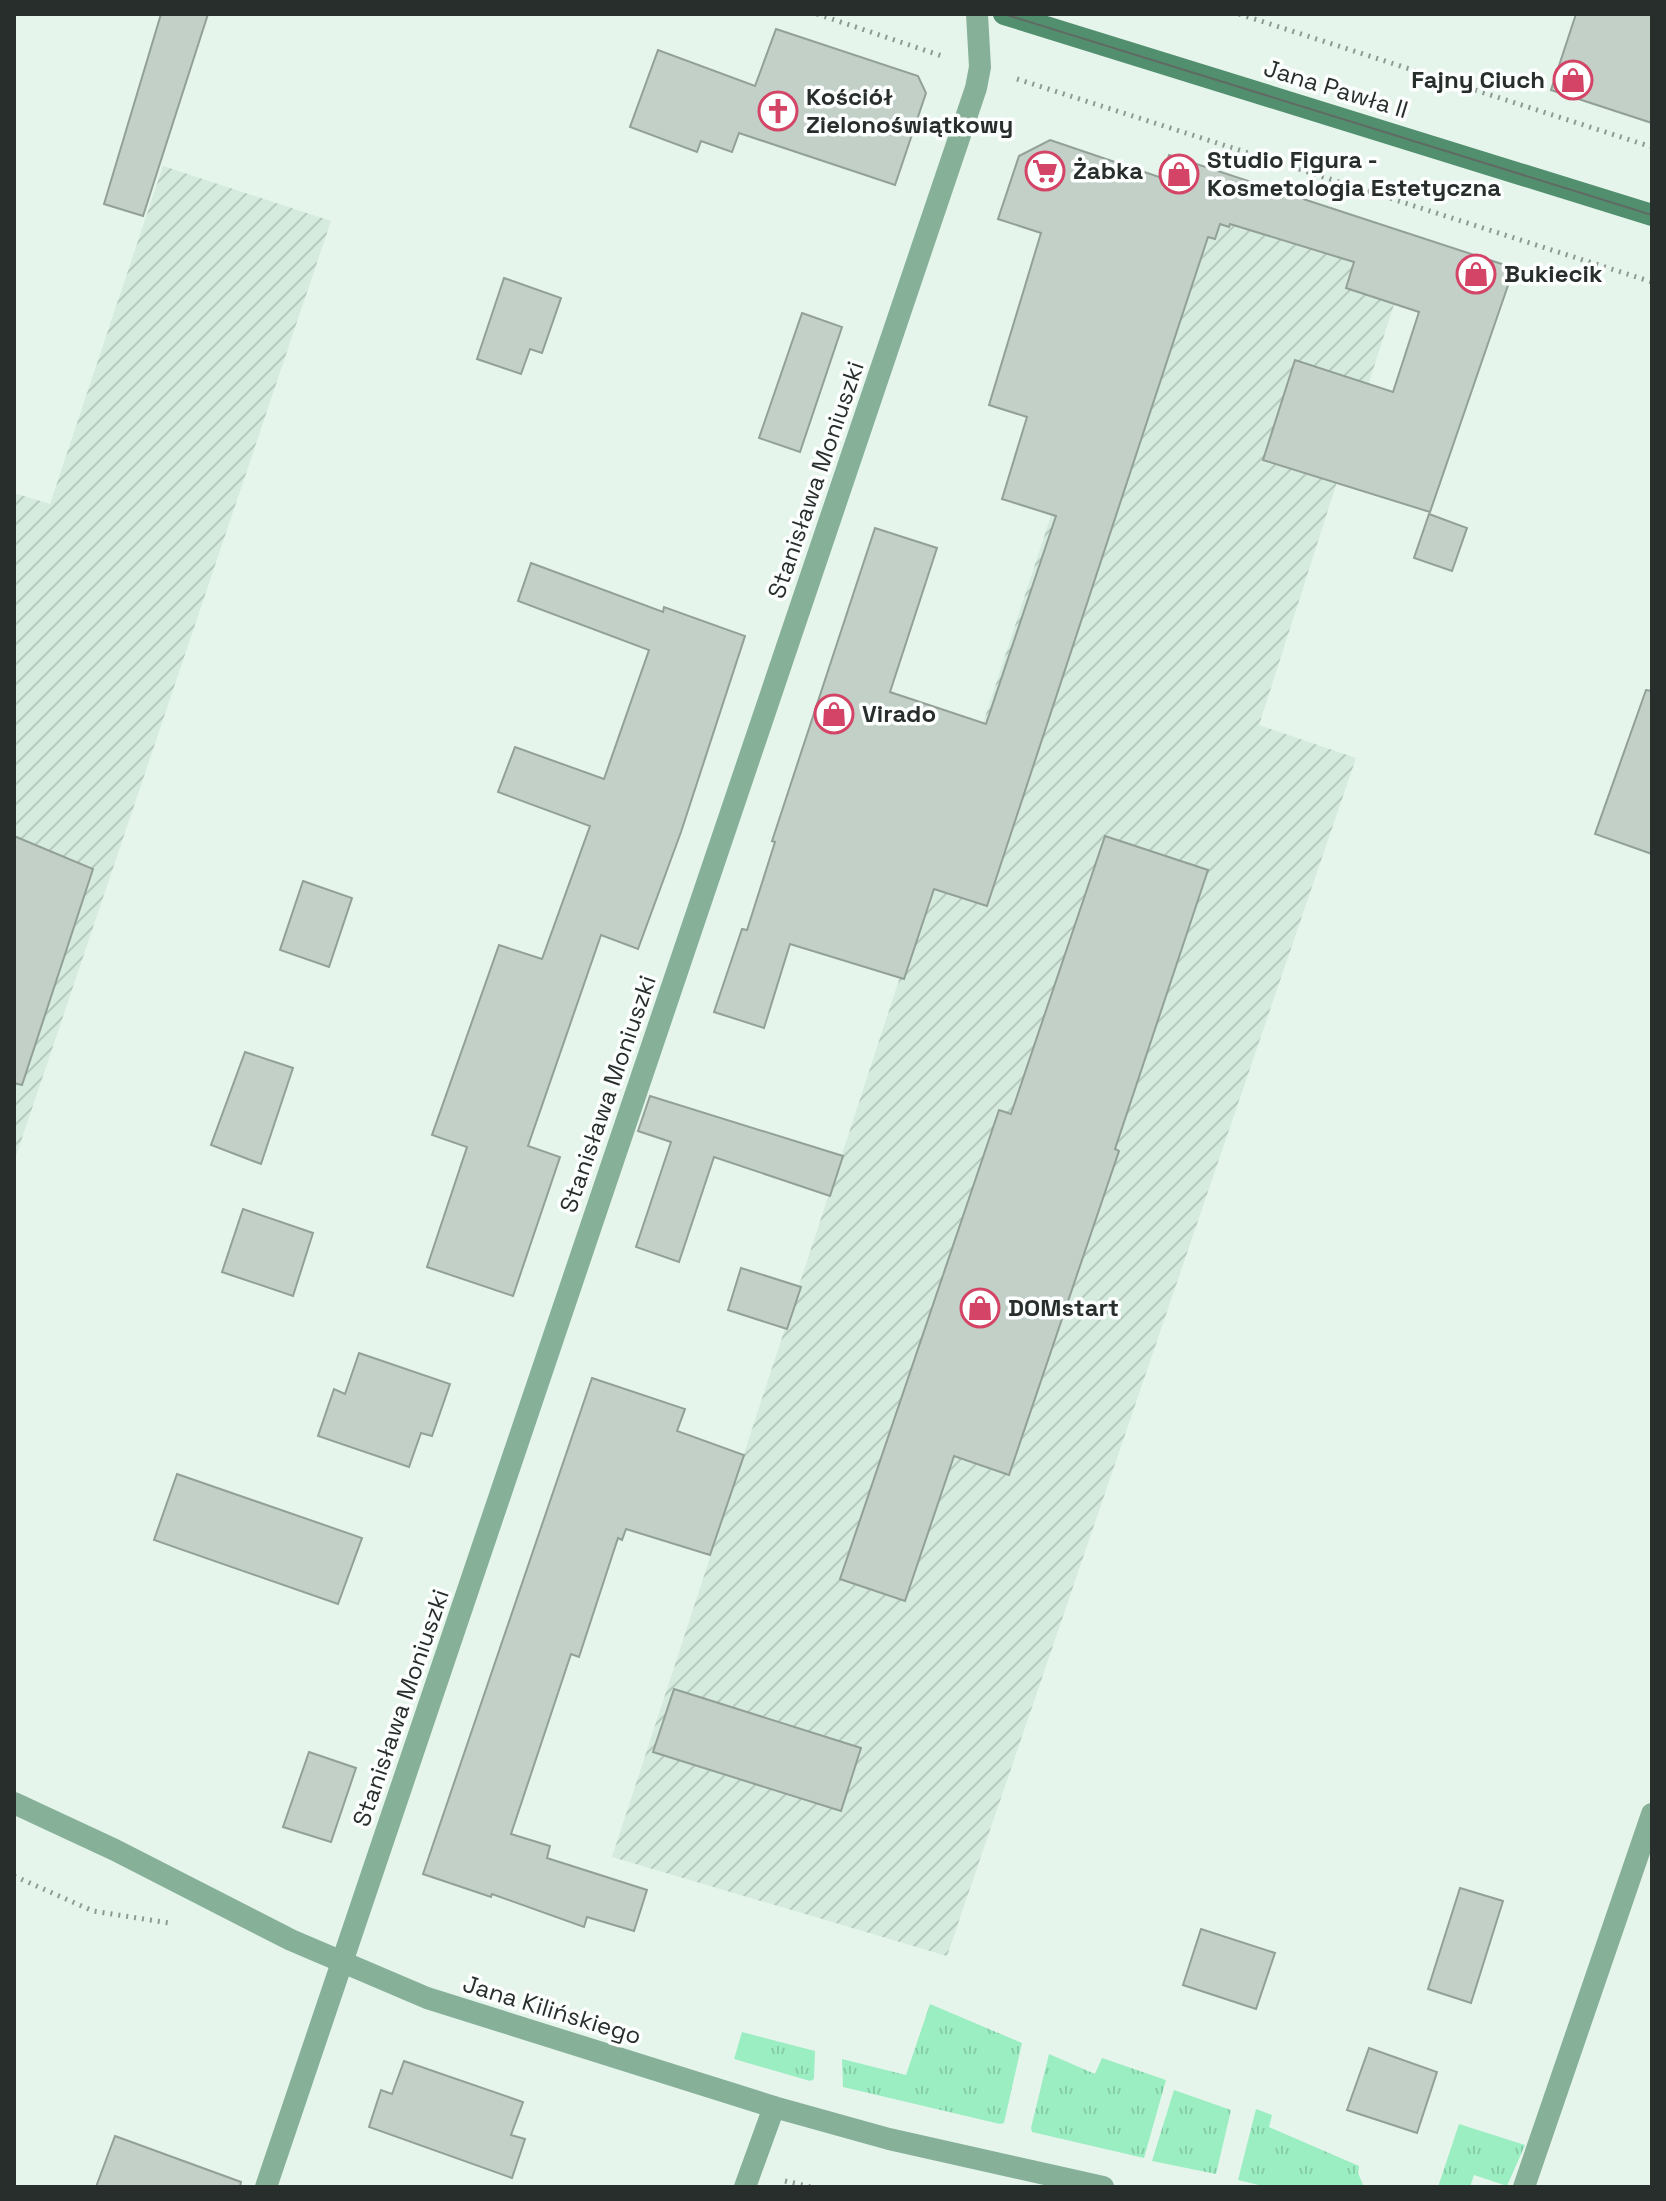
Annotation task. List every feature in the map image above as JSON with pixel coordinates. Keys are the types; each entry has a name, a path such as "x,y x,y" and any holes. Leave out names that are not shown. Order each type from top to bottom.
{"main road":[{"name":"Jana Pawła II","path":"1004,14 1652,215"}],"street":[{"name":"Stanisława Moniuszki","path":"266,2187 976,88 980,67 977,14"},
{"name":"Jana Kilińskiego","path":"14,1803 115,1850 291,1940 427,1998 774,2107 889,2139 1103,2187"},
{"path":"1524,2187 1652,1814"},
{"path":"745,2187 774,2107"}],"path":[{"path":"817,14 942,56"},
{"path":"1239,14 1652,147"},
{"path":"1039,86 1652,282"},
{"path":"14,1876 93,1911 168,1923 180,1929"},
{"path":"774,2179 811,2187"}],"shaded area":[{"name":"DOMstart","path":"1169,155 1416,236 1259,725 1356,758 947,1956 612,1857"},
{"path":"163,166 331,221 14,1162 14,493 50,504"}],"green space":[{"path":"930,2004 1022,2043 1004,2123 843,2087 842,2059 906,2075"},
{"path":"742,2032 815,2051 814,2079 810,2081 734,2059"},
{"path":"1049,2054 1095,2074 1102,2058 1166,2080 1144,2158 1032,2132"},
{"path":"1174,2090 1231,2110 1216,2174 1152,2161"},
{"path":"1256,2109 1272,2115 1269,2127 1359,2166 1358,2173 1364,2187 1267,2187 1238,2180"},
{"path":"1459,2124 1525,2145 1507,2186 1474,2175 1470,2187 1438,2187"}],"building":[{"path":"161,14 208,14 143,216 104,204"},
{"path":"1576,14 1652,14 1652,123 1551,90"},
{"path":"776,29 918,76 926,93 895,185 739,133 732,152 701,141 697,152 630,127 658,50 755,86"},
{"path":"1050,140 1162,178 1169,155 1514,268 1430,512 1263,460 1295,360 1393,392 1419,312 1346,288 1354,262 1230,224 1229,227 1220,224 1215,239 1208,237 987,906 934,889 904,979 790,944 764,1028 714,1012 742,929 747,930 775,842 772,841 875,528 937,548 890,692 986,724 1056,516 1002,499 1027,417 989,405 1041,233 998,219 1019,156"},
{"path":"504,278 561,298 542,353 530,349 521,374 477,359"},
{"path":"802,313 842,327 800,452 759,438"},
{"path":"1429,514 1467,528 1452,571 1414,558"},
{"path":"531,563 663,612 664,607 745,636 681,832 638,949 601,935 528,1146 560,1157 513,1296 427,1267 467,1147 432,1135 499,945 542,959 590,826 498,792 515,747 604,779 649,650 518,601"},
{"path":"1646,690 1652,691 1652,854 1595,834"},
{"path":"14,836 93,869 22,1085 14,1083"},
{"path":"1105,836 1208,870 1115,1149 1119,1151 1009,1475 954,1456 905,1601 840,1579 999,1110 1011,1114"},
{"path":"303,881 352,898 329,967 280,950"},
{"path":"245,1052 293,1068 261,1164 211,1145"},
{"path":"650,1096 843,1156 830,1196 714,1157 679,1262 636,1247 671,1142 638,1131"},
{"path":"243,1209 313,1233 293,1296 222,1272"},
{"path":"741,1268 801,1287 787,1329 728,1310"},
{"path":"359,1353 450,1384 432,1436 421,1433 409,1467 318,1436 334,1389 345,1394"},
{"path":"592,1378 685,1409 677,1431 744,1455 710,1555 626,1529 622,1540 618,1538 579,1657 571,1654 511,1834 550,1846 547,1858 647,1890 634,1931 587,1917 584,1927 492,1894 491,1897 423,1874"},
{"path":"177,1474 362,1538 338,1604 154,1540"},
{"path":"674,1689 861,1748 841,1811 653,1752"},
{"path":"309,1752 356,1768 331,1842 283,1827"},
{"path":"1460,1888 1503,1901 1471,2003 1428,1989"},
{"path":"1201,1929 1275,1953 1256,2009 1183,1985"},
{"path":"1369,2048 1437,2072 1417,2133 1347,2110"},
{"path":"404,2061 523,2102 511,2135 525,2139 512,2178 369,2127 381,2090 392,2094"},
{"path":"115,2136 241,2182 240,2187 96,2187"}],"tram line":[{"path":"1004,14 1652,215"}],"place":[{"name":"Fajny Ciuch","path":"1573,80"},
{"name":"Kościół Zielonoświątkowy","path":"778,111"},
{"name":"Żabka","path":"1045,171"},
{"name":"Studio Figura - Kosmetologia Estetyczna","path":"1179,174"},
{"name":"Bukiecik","path":"1476,274"},
{"name":"Virado","path":"834,714"},
{"name":"DOMstart","path":"980,1308"}]}
